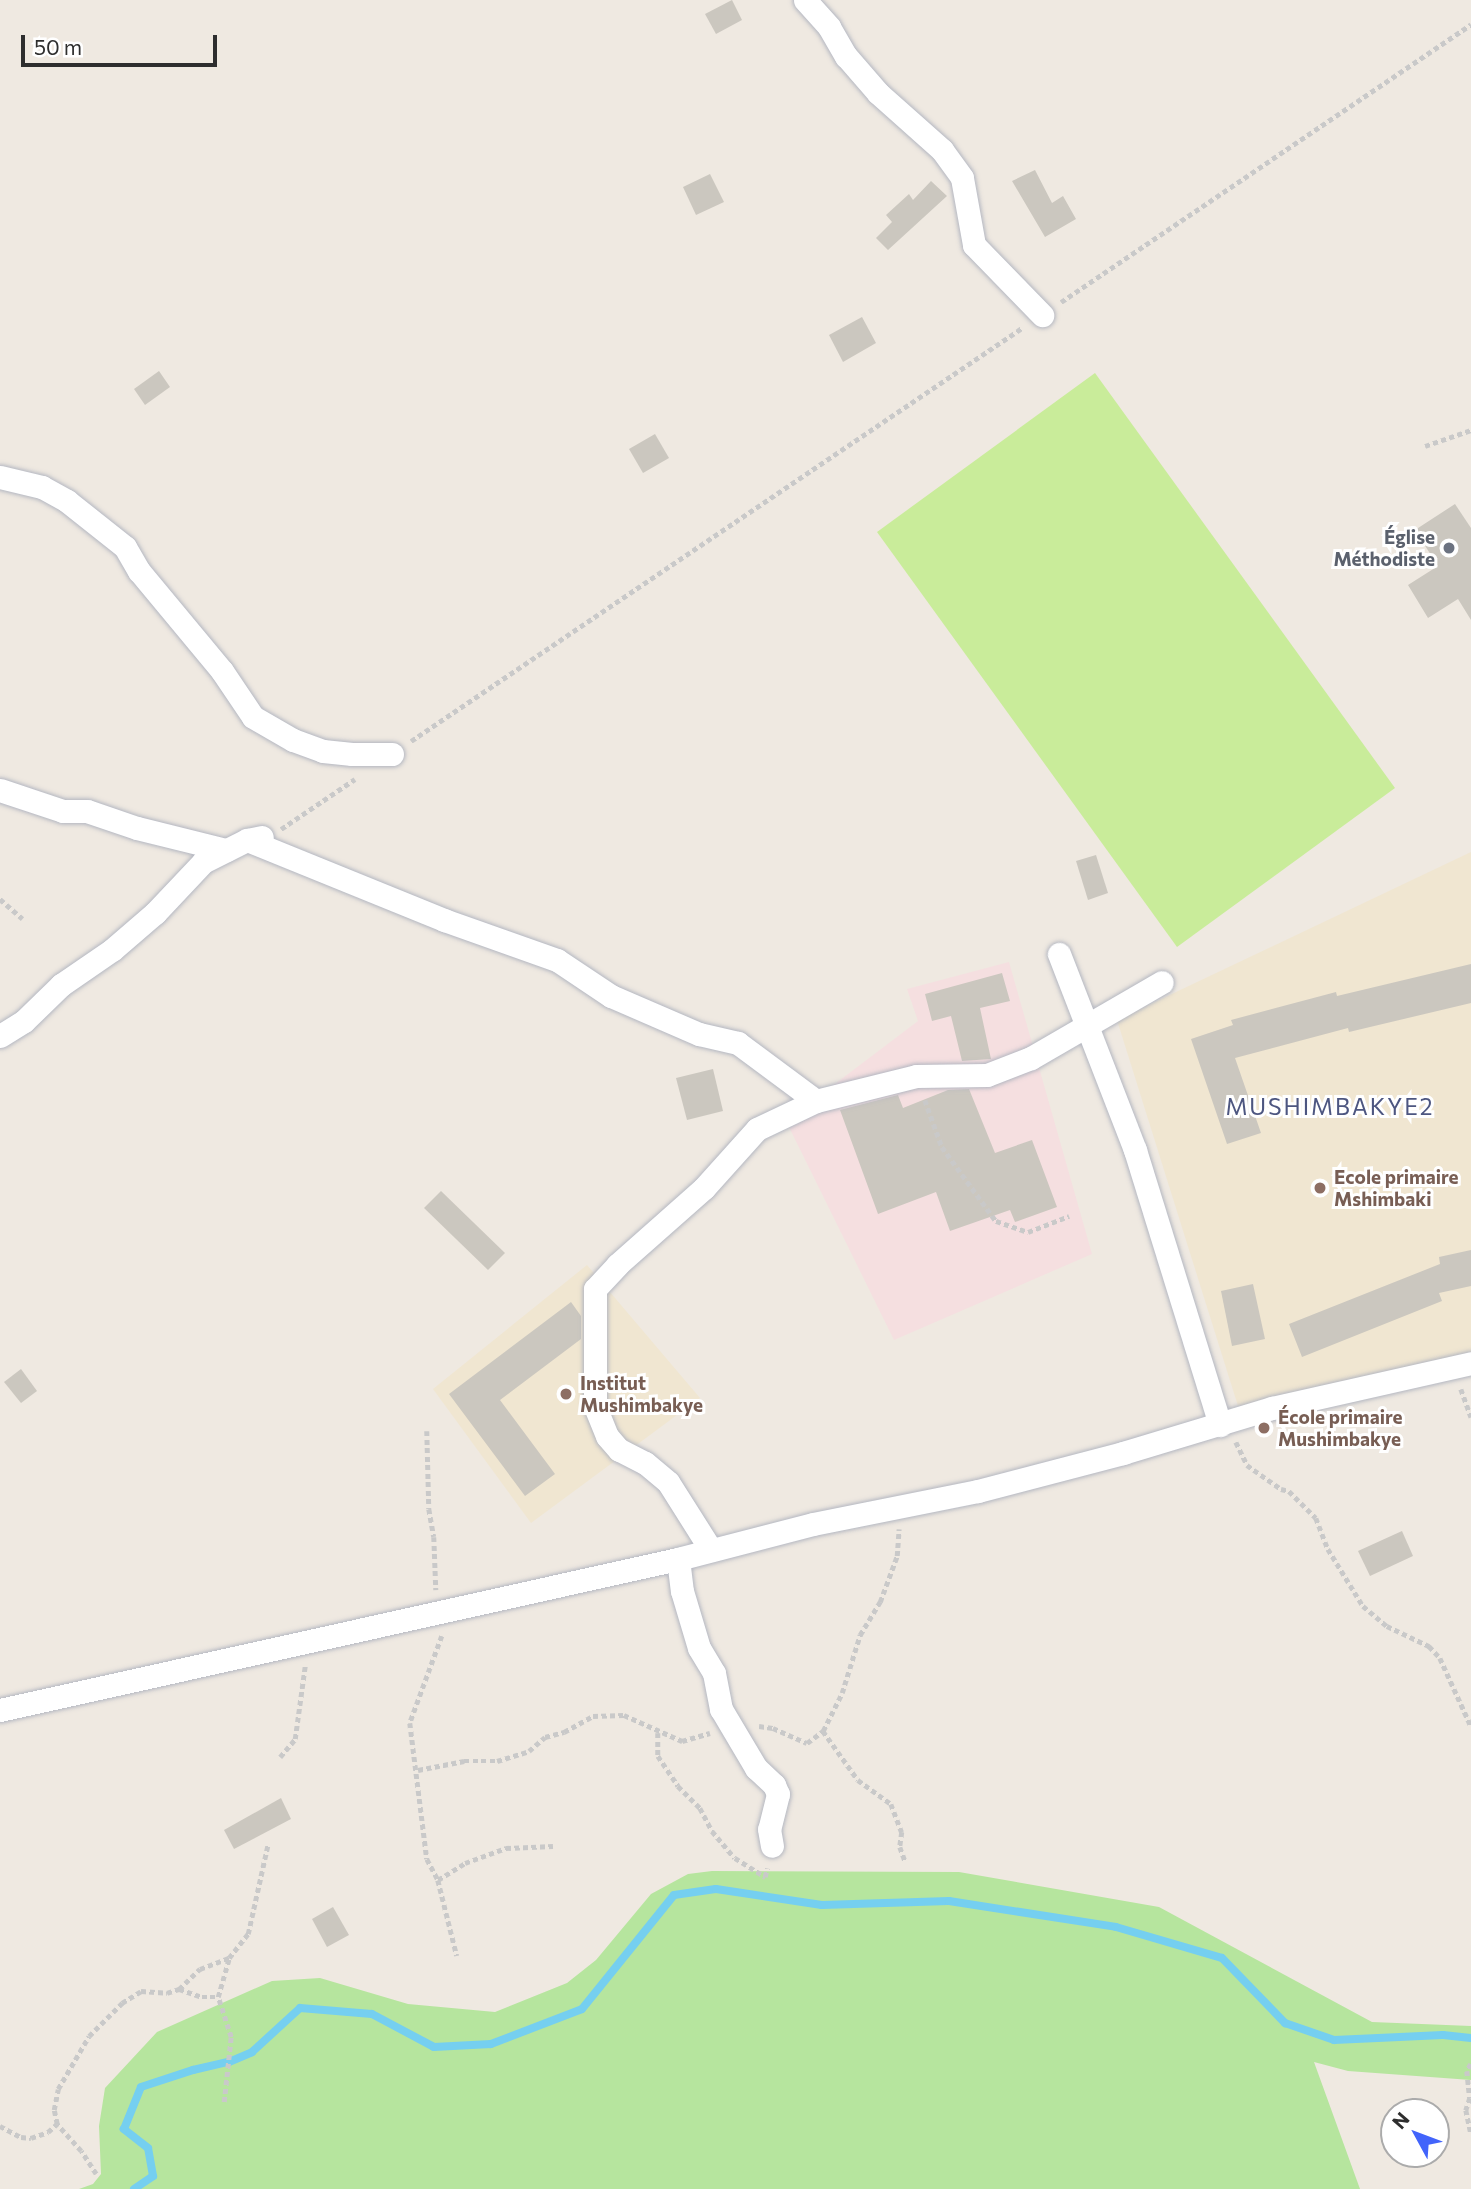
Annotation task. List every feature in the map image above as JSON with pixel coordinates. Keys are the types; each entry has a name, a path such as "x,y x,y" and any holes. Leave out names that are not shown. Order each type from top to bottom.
{"street":[{"path":"805,0 829,27 846,57 878,93 942,150 962,178 974,245 1042,315"},
{"path":"0,477 43,488 67,501 125,548 139,571 222,671 253,717 293,740 323,751 392,754"},
{"path":"0,790 63,811 87,811 137,828 236,845 556,960 611,996 699,1034 738,1043 816,1101"},
{"path":"0,1036 24,1021 61,985 112,950 155,913 203,862 236,845 272,836"},
{"path":"1059,954 1135,1150 1223,1423"},
{"path":"711,1550 668,1482 645,1463 619,1450 607,1436 595,1406 595,1289 617,1265 705,1188 757,1129 816,1101 916,1076 987,1075 1031,1058 1162,982"},
{"path":"0,1710 678,1559 813,1524 978,1491 1223,1423 1471,1363"},
{"path":"678,1559 682,1591 699,1648 715,1673 722,1709 757,1768 774,1785 778,1794 769,1829 772,1846"}],"path":[{"path":"392,754 1471,24"},
{"path":"1425,446 1471,430"},
{"path":"272,836 359,776"},
{"path":"0,899 23,919"},
{"path":"916,1076 942,1147 996,1221 1028,1232 1069,1216"},
{"path":"1223,1423 1247,1465 1281,1489 1289,1491 1316,1518 1328,1549 1363,1606 1387,1626 1429,1646 1440,1658 1471,1726"},
{"path":"427,1431 433,1576 442,1635 410,1723 418,1769 427,1859 438,1880 457,1956"},
{"path":"418,1769 464,1761 497,1761 529,1751 545,1737 564,1732 593,1716 624,1715 682,1741 746,1722 773,1728 807,1743 823,1731 842,1693 860,1635 880,1602 897,1556 902,1506"},
{"path":"280,1757 295,1739 305,1665 312,1642"},
{"path":"823,1731 858,1780 891,1804 902,1832 900,1847 905,1861"},
{"path":"658,1732 658,1756 678,1786 700,1808 712,1831 735,1858 765,1877"},
{"path":"224,2102 231,2037 218,1997 229,1958 248,1934 268,1844"},
{"path":"438,1880 465,1863 506,1848 554,1846"},
{"path":"96,2175 82,2151 57,2124 54,2110 58,2089 78,2052 97,2025 122,2003 141,1991 167,1993 179,1989 200,1969 229,1958"},
{"path":"179,1989 202,1997 218,1997"},
{"path":"1471,2064 1467,2071 1470,2098 1466,2110 1471,2134"},
{"path":"0,2126 21,2137 32,2138 48,2133 57,2124"}],"shaded area":[{"name":"Ecole primaire Mshimbaki","path":"1471,852 1471,1356 1238,1406 1117,1020"},
{"path":"1009,962 1092,1254 894,1340 786,1121 918,1021 907,989"},
{"name":"Institut Mushimbakye","path":"587,1265 700,1398 531,1523 433,1389"}],"green space":[{"path":"1095,373 1395,788 1177,947 877,532"},
{"path":"712,1871 959,1872 1159,1907 1372,2022 1471,2026 1471,2080 1348,2071 1314,2062 1360,2189 79,2189 93,2184 101,2174 99,2126 105,2088 157,2032 272,1981 320,1978 408,2004 495,2012 567,1983 596,1960 651,1894 688,1874"}],"building":[{"path":"732,0 742,20 716,34 705,14"},
{"path":"1035,170 1052,203 1063,196 1076,219 1045,237 1012,181"},
{"path":"710,174 724,202 696,215 683,187"},
{"path":"931,181 947,196 888,250 876,238 892,222 886,215 909,194 913,200"},
{"path":"862,317 876,343 843,362 829,335"},
{"path":"159,371 170,387 145,405 134,389"},
{"path":"655,434 669,458 643,473 629,449"},
{"name":"Église Méthodiste","path":"1455,504 1471,528 1471,620 1458,599 1428,618 1408,585 1438,566 1415,530"},
{"path":"1096,855 1108,893 1088,900 1076,861"},
{"path":"1471,964 1471,1003 1349,1032 1348,1028 1235,1058 1261,1133 1227,1144 1191,1039 1233,1025 1231,1020 1336,992 1337,996"},
{"path":"1002,973 1010,1001 980,1008 991,1059 962,1061 951,1016 932,1021 925,994"},
{"path":"713,1069 723,1111 687,1120 676,1078"},
{"path":"969,1089 995,1153 1032,1140 1057,1207 1015,1222 1010,1210 950,1231 936,1192 878,1214 840,1110 898,1095 903,1108 948,1090"},
{"path":"441,1191 505,1253 488,1270 424,1208"},
{"path":"1471,1250 1471,1286 1439,1293 1442,1301 1302,1357 1289,1324 1440,1264 1439,1257"},
{"path":"1253,1284 1265,1339 1232,1346 1221,1291"},
{"path":"571,1302 581,1316 581,1339 500,1400 555,1474 525,1496 449,1394"},
{"path":"21,1369 37,1391 21,1403 4,1382"},
{"path":"1402,1531 1413,1556 1370,1576 1358,1551"},
{"path":"281,1798 291,1819 234,1849 224,1830"},
{"path":"333,1907 349,1935 327,1947 312,1919"}],"waterway":[{"path":"134,2189 153,2176 148,2148 124,2129 141,2087 193,2070 229,2062 252,2052 300,2008 372,2014 434,2047 491,2044 582,2009 674,1895 716,1889 822,1905 949,1901 1116,1927 1222,1958 1285,2023 1334,2040 1443,2035 1471,2038"}],"place":[{"name":"Église Méthodiste","path":"1449,548"},
{"name":"Ecole primaire Mshimbaki","path":"1320,1188"},
{"name":"Institut Mushimbakye","path":"566,1394"},
{"name":"École primaire Mushimbakye","path":"1264,1428"}],"district":[{"name":"MUSHIMBAKYE2","path":"1330,1106"}]}
